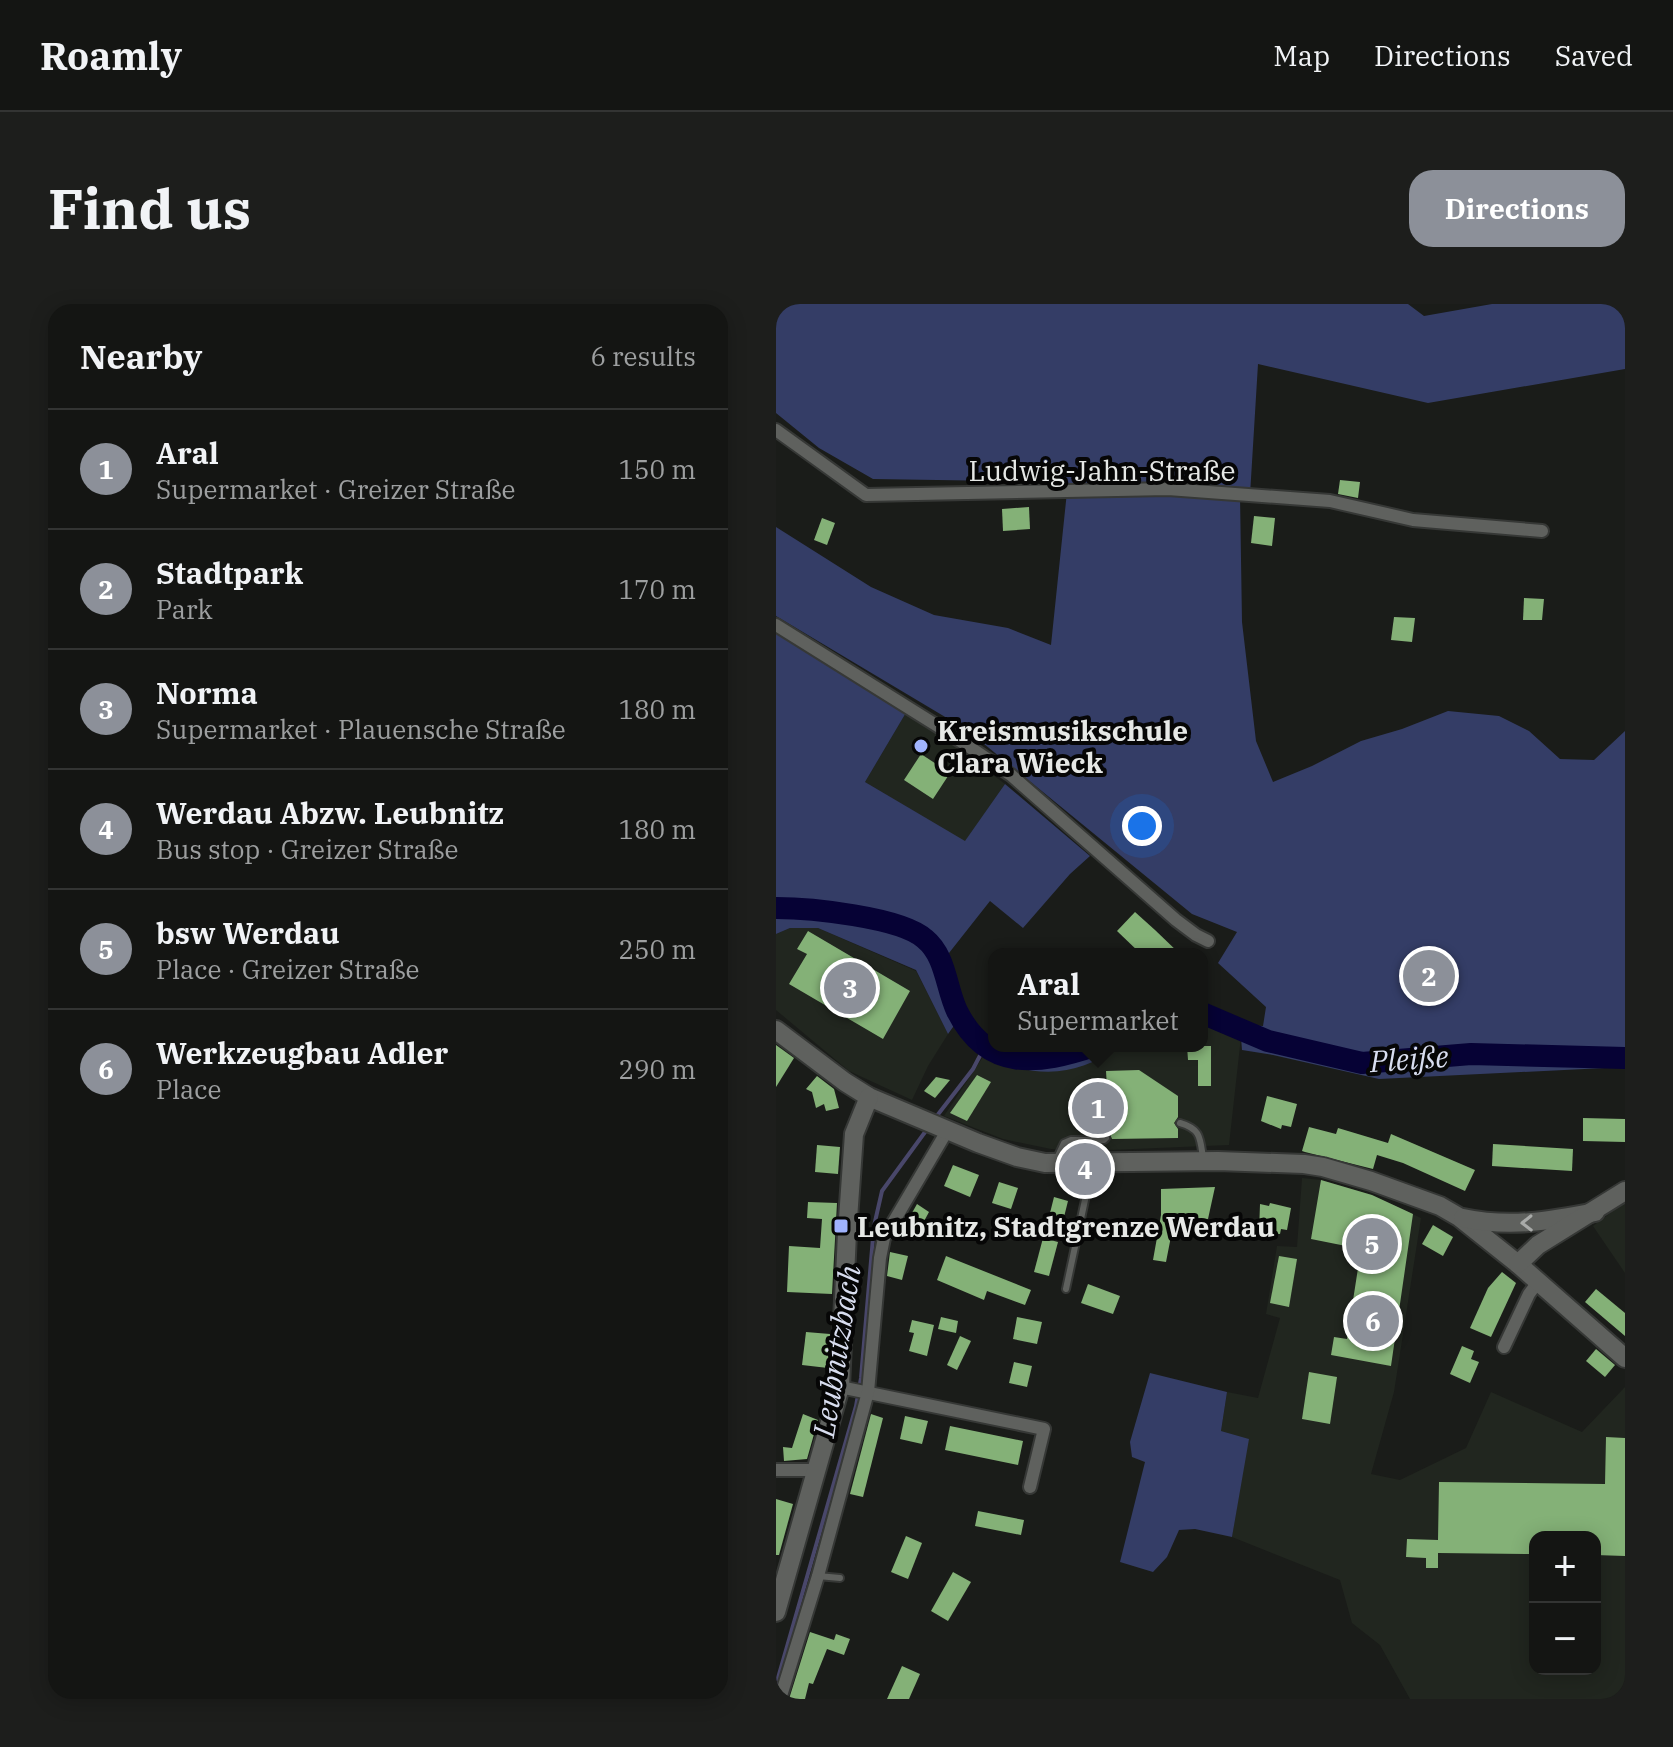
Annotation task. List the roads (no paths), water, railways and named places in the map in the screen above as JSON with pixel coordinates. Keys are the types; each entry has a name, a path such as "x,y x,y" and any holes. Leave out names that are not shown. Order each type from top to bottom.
{"street":[{"name":"Ludwig-Jahn-Straße","path":"776,430 866,495 1168,489 1330,501 1413,520 1542,531"},
{"path":"776,625 1011,775 1176,920 1208,941"},
{"path":"776,1030 869,1097 943,1130 1017,1157 1054,1164 1248,1161 1323,1167 1440,1206 1459,1217 1518,1264 1625,1358"},
{"path":"776,1611 816,1470 856,1390 847,1233 854,1134 869,1097"},
{"path":"780,1699 818,1576 884,1238 943,1130"},
{"path":"1518,1264 1538,1245 1625,1191"},
{"path":"1459,1217 1486,1223 1536,1224 1595,1212"},
{"path":"1504,1347 1529,1294 1538,1282"},
{"path":"856,1390 1044,1429 1030,1487"},
{"path":"776,1470 816,1470"}],"lane":[{"path":"1180,1123 1193,1126 1200,1136 1203,1161"},
{"path":"1054,1164 1064,1143 1106,1138"},
{"path":"1066,1289 1092,1165"},
{"path":"818,1576 840,1578"}],"waterway":[{"name":"Pleiße","path":"776,908 831,912 913,931 932,946 957,1011 970,1031 988,1047"},
{"name":"Pleiße","path":"1208,1016 1268,1041 1362,1063 1471,1054 1625,1058"},
{"name":"Leubnitzbach","path":"936,1117 973,1069 984,1048"},
{"name":"Pleiße","path":"996,1052 1035,1059 1074,1052"},
{"name":"Leubnitzbach","path":"776,1685 856,1406 874,1226 882,1191 928,1128"}],"place":[{"name":"Kreismusikschule Clara Wieck","path":"921,746"},
{"name":"Stadtpark","path":"1429,976"},
{"name":"Norma","path":"850,988"},
{"name":"Aral","path":"1098,1108"},
{"name":"Werdau Abzw. Leubnitz","path":"1085,1169"},
{"name":"Leubnitz, Stadtgrenze Werdau","path":"841,1226"},
{"name":"bsw Werdau","path":"1372,1244"},
{"name":"Werkzeugbau Adler","path":"1373,1321"}]}
